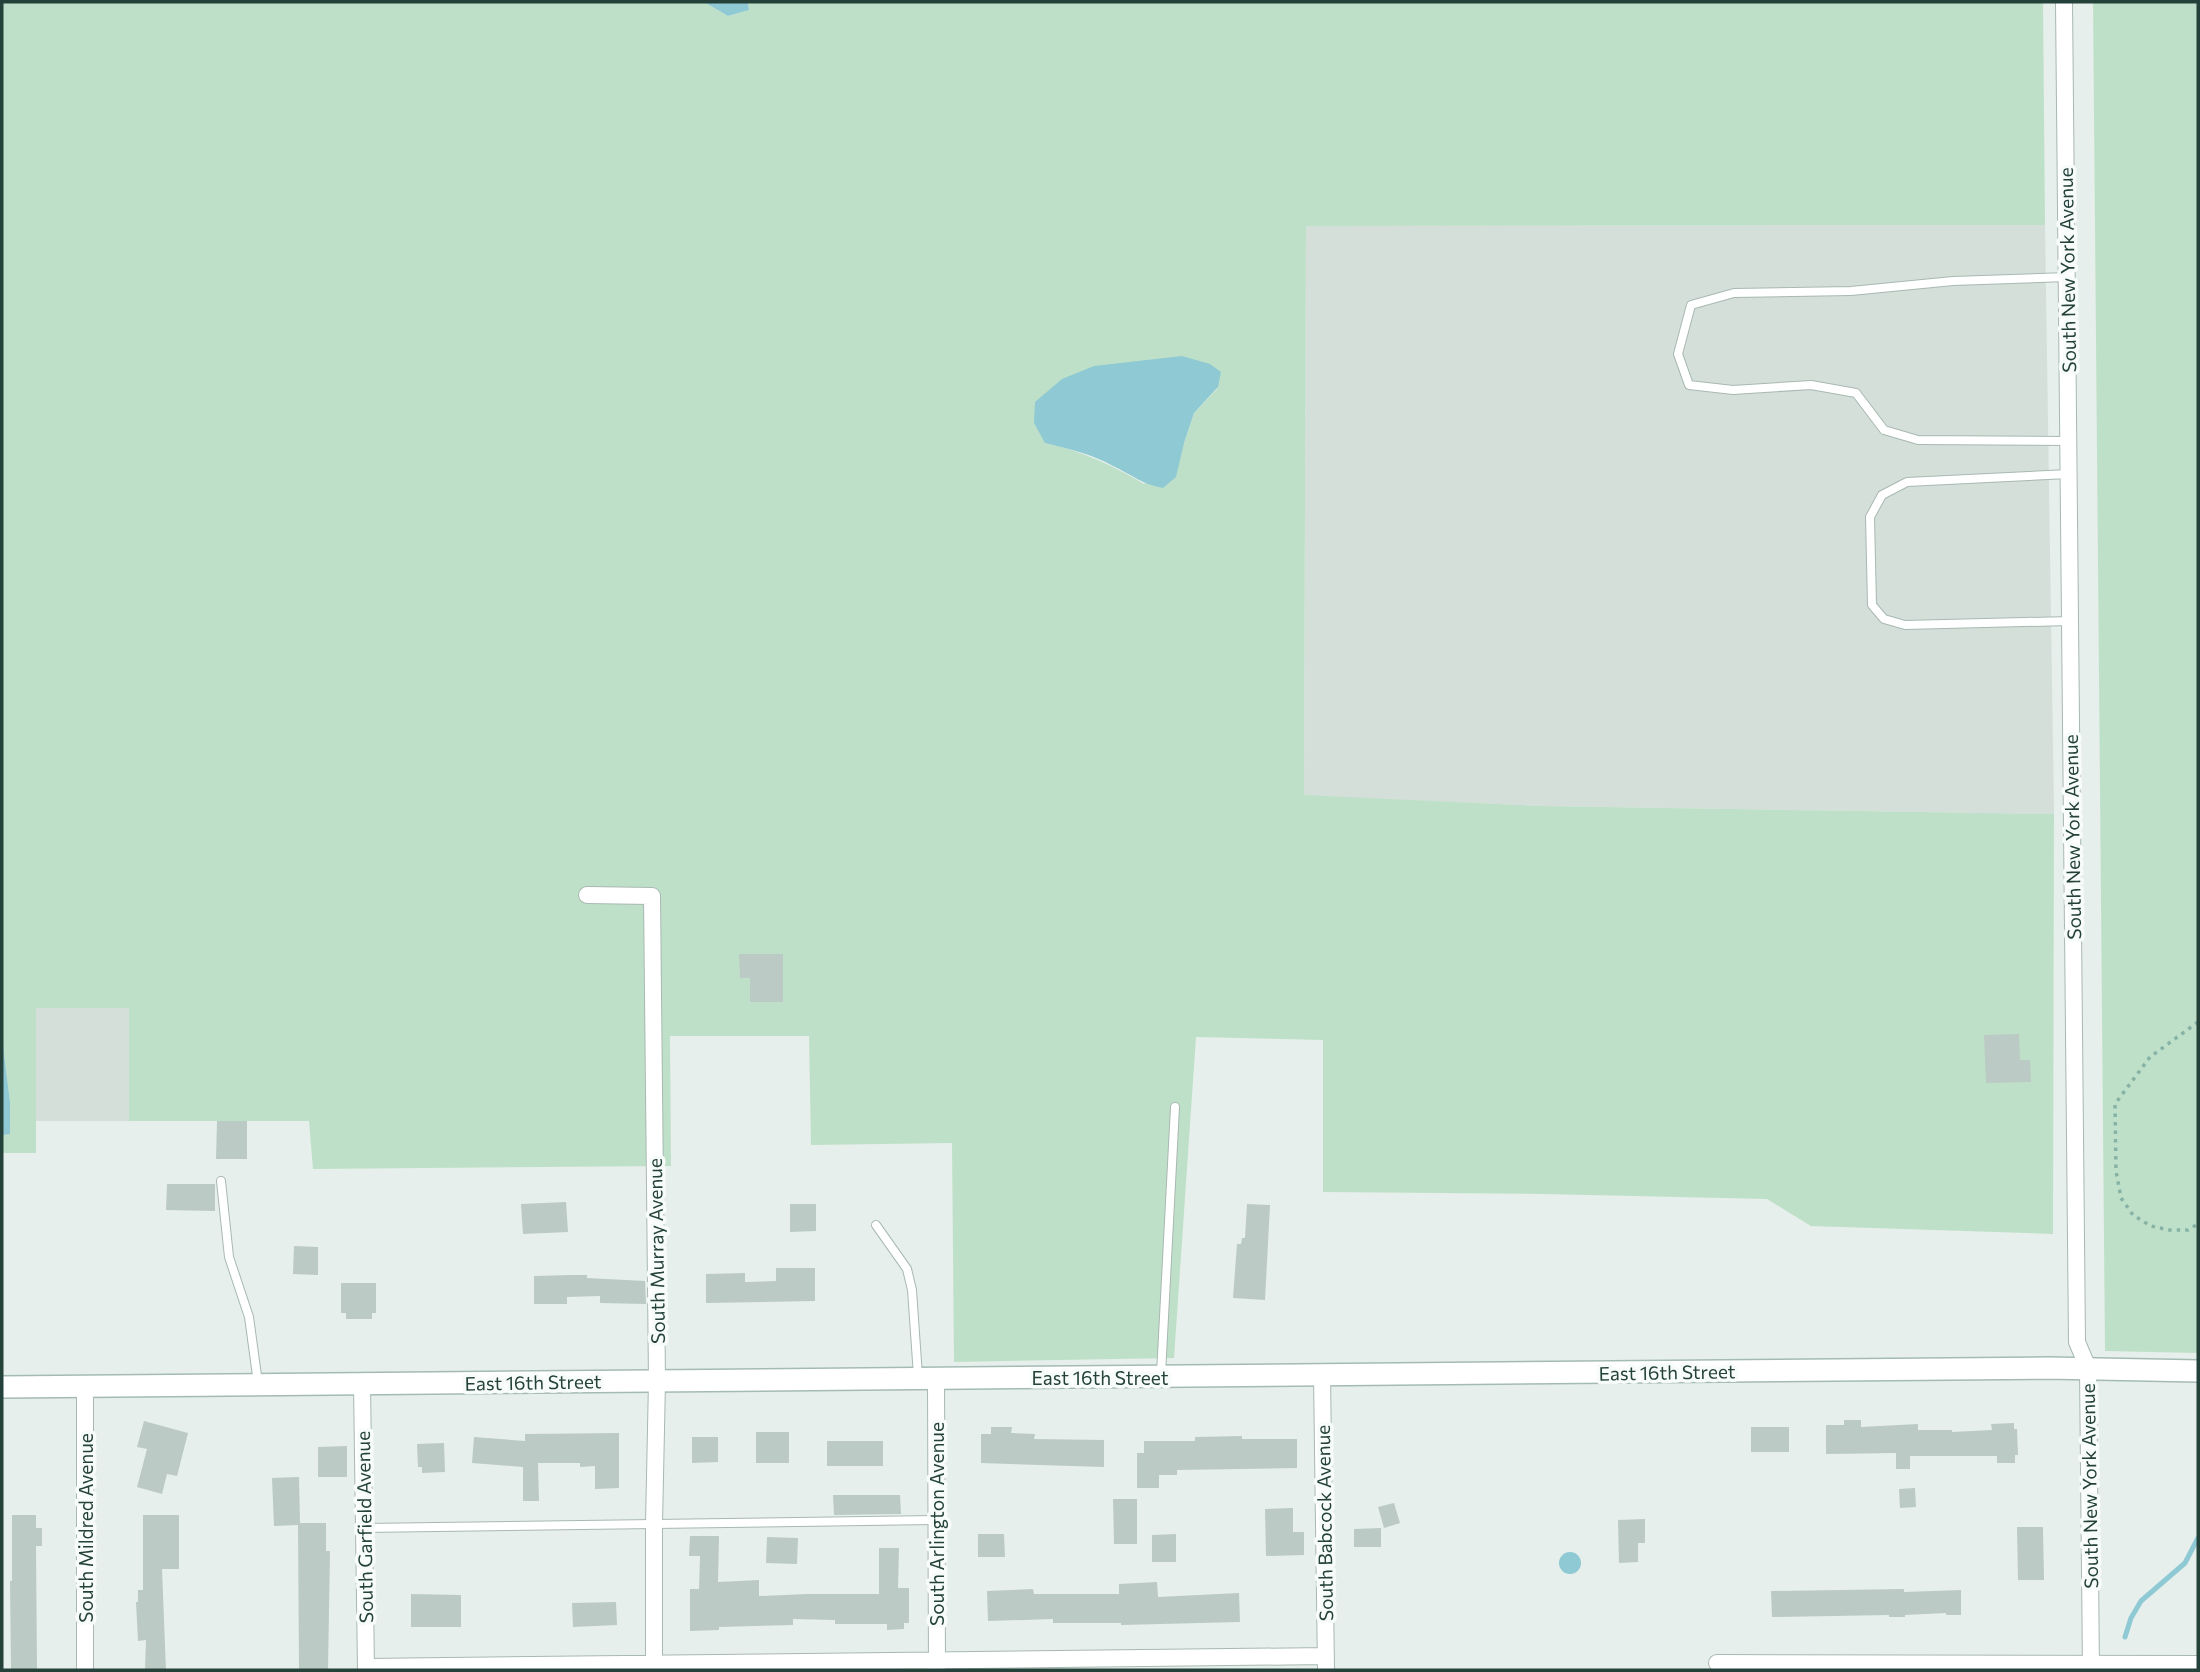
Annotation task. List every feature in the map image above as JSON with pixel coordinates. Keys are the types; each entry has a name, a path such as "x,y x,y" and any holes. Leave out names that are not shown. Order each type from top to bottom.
{"street":[{"name":"South New York Avenue","path":"2064,2 2077,1342 2088,1368 2091,1666"},
{"name":"South Murray Avenue","path":"587,895 652,896 657,1381 654,1666"},
{"name":"East 16th Street","path":"2,1387 2088,1368 2198,1371"},
{"name":"South Babcock Avenue","path":"1322,1375 1326,1663"},
{"name":"South Arlington Avenue","path":"927,1378 936,1520 937,1666"},
{"name":"South Garfield Avenue","path":"362,1384 366,1669"},
{"name":"South Mildred Avenue","path":"85,1386 85,1670"},
{"path":"366,1669 1326,1663"},
{"path":"1717,1663 2091,1666 2198,1664"}],"lane":[{"path":"2067,277 1952,281 1851,290 1734,293 1692,305 1678,354 1689,384 1733,390 1811,385 1856,393 1884,430 1918,440 2068,441"},
{"path":"2069,474 1907,482 1882,495 1870,517 1872,605 1884,619 1905,625 2070,621"},
{"path":"1160,1376 1175,1107"},
{"path":"221,1181 229,1257 249,1317 258,1384"},
{"path":"876,1225 907,1269 927,1378"},
{"path":"364,1528 936,1520"}],"path":[{"path":"2198,1022 2151,1057 2115,1104 2116,1171 2121,1198 2133,1215 2151,1226 2188,1230 2198,1224"}],"shaded area":[{"path":"2045,225 2054,814 1543,806 1304,796 1306,226"},
{"path":"129,1007 129,1121 36,1121 36,1008"}],"green space":[{"path":"2,2 704,2 728,16 749,10 748,2 2043,2 2045,225 1306,226 1304,795 1543,806 2054,814 2053,1234 1811,1226 1767,1199 1323,1192 1323,1040 1196,1037 1174,1358 954,1362 952,1143 811,1145 809,1036 670,1036 671,1166 313,1169 309,1121 129,1121 129,1008 36,1008 36,1153 2,1153 2,1135 10,1133 10,1102 2,1038","holes":["1218,388 1194,413 1184,443 1144,484 1096,459 1045,443"]},
{"path":"2093,2 2198,2 2198,1353 2105,1351"}],"water":[{"path":"704,2 748,2 749,10 728,16"},
{"path":"1182,356 1210,364 1221,372 1218,387 1194,413 1176,477 1163,488 1143,482 1097,458 1045,443 1034,423 1035,402 1062,379 1094,366"},
{"path":"2,1038 10,1102 10,1134 2,1135"},
{"path":"1566,1552 1574,1552 1581,1559 1581,1567 1574,1574 1566,1574 1559,1567 1559,1559"}],"building":[{"path":"739,954 783,954 783,1002 750,1002 750,978 740,978"},
{"path":"2019,1034 2020,1060 2030,1060 2031,1082 1986,1083 1984,1035"},
{"path":"217,1121 247,1121 247,1159 216,1159"},
{"path":"167,1184 215,1184 215,1211 166,1210"},
{"path":"566,1202 568,1232 523,1234 521,1204"},
{"path":"790,1204 816,1204 816,1231 790,1232"},
{"path":"1247,1204 1270,1205 1265,1300 1233,1298 1237,1244 1241,1244 1242,1238 1245,1238"},
{"path":"294,1246 318,1247 318,1275 293,1274"},
{"path":"776,1268 815,1268 815,1301 706,1303 706,1274 745,1273 745,1282 776,1281"},
{"path":"587,1275 587,1278 645,1281 646,1304 600,1303 600,1296 567,1297 567,1304 534,1304 534,1276"},
{"path":"341,1283 376,1283 376,1313 372,1313 372,1319 346,1319 346,1313 341,1313"},
{"path":"1844,1420 1861,1420 1861,1427 1918,1424 1918,1430 1952,1432 1992,1430 1991,1424 2014,1423 2014,1429 2017,1429 2018,1455 2015,1455 2015,1463 1997,1463 1997,1456 1910,1456 1910,1469 1896,1469 1896,1453 1826,1454 1826,1425 1844,1425"},
{"path":"144,1421 188,1433 177,1476 167,1474 162,1494 137,1487 147,1449 137,1447"},
{"path":"991,1427 1012,1427 1011,1433 1035,1434 1034,1439 1104,1440 1104,1467 981,1463 981,1434 991,1434"},
{"path":"1751,1427 1789,1427 1789,1452 1751,1452"},
{"path":"756,1432 789,1432 789,1463 756,1463"},
{"path":"619,1433 619,1488 595,1489 595,1466 580,1467 580,1463 538,1463 539,1501 523,1501 523,1467 472,1463 474,1437 525,1441 525,1434"},
{"path":"1242,1436 1242,1439 1297,1439 1297,1468 1177,1470 1177,1475 1159,1475 1159,1488 1137,1488 1137,1453 1144,1453 1144,1441 1195,1441 1195,1437"},
{"path":"692,1437 718,1437 718,1462 692,1463"},
{"path":"827,1441 883,1441 883,1466 827,1466"},
{"path":"444,1443 445,1472 422,1473 422,1467 418,1467 417,1444"},
{"path":"347,1446 347,1477 318,1477 318,1447"},
{"path":"299,1477 300,1523 326,1523 326,1551 330,1551 328,1670 299,1670 298,1525 274,1526 272,1478"},
{"path":"1915,1488 1916,1507 1900,1508 1899,1489"},
{"path":"833,1495 900,1495 901,1514 834,1515"},
{"path":"1113,1499 1137,1499 1137,1544 1114,1544"},
{"path":"1394,1503 1400,1523 1384,1528 1378,1507"},
{"path":"1293,1508 1293,1532 1304,1532 1304,1555 1266,1556 1265,1509"},
{"path":"12,1515 36,1515 36,1528 42,1528 42,1546 36,1546 37,1670 11,1670"},
{"path":"143,1515 179,1515 179,1569 162,1569 166,1670 145,1670 146,1640 138,1641 136,1602 138,1590 143,1590"},
{"path":"1645,1519 1645,1543 1638,1543 1638,1562 1619,1563 1618,1520"},
{"path":"2017,1527 2043,1527 2044,1580 2018,1580"},
{"path":"1381,1528 1381,1547 1354,1547 1354,1529"},
{"path":"978,1534 1004,1534 1005,1557 978,1557"},
{"path":"1176,1534 1176,1562 1152,1562 1152,1535"},
{"path":"690,1536 719,1536 718,1582 759,1580 759,1596 879,1594 879,1548 899,1548 898,1588 909,1588 909,1623 904,1623 904,1629 887,1630 887,1624 835,1624 835,1620 793,1619 793,1625 719,1627 719,1630 690,1631 690,1589 699,1589 700,1556 689,1556"},
{"path":"767,1537 798,1538 797,1564 766,1563"},
{"path":"1157,1582 1158,1597 1239,1593 1240,1622 1121,1625 1053,1623 1053,1619 988,1621 987,1591 1033,1589 1034,1594 1119,1594 1119,1584"},
{"path":"1904,1589 1904,1592 1961,1590 1961,1615 1946,1613 1905,1617 1772,1617 1771,1591"},
{"path":"411,1594 461,1595 461,1627 411,1627"},
{"path":"616,1602 617,1625 573,1627 572,1603"}],"waterway":[{"path":"2125,1637 2131,1618 2141,1601 2185,1563 2198,1538"}]}
